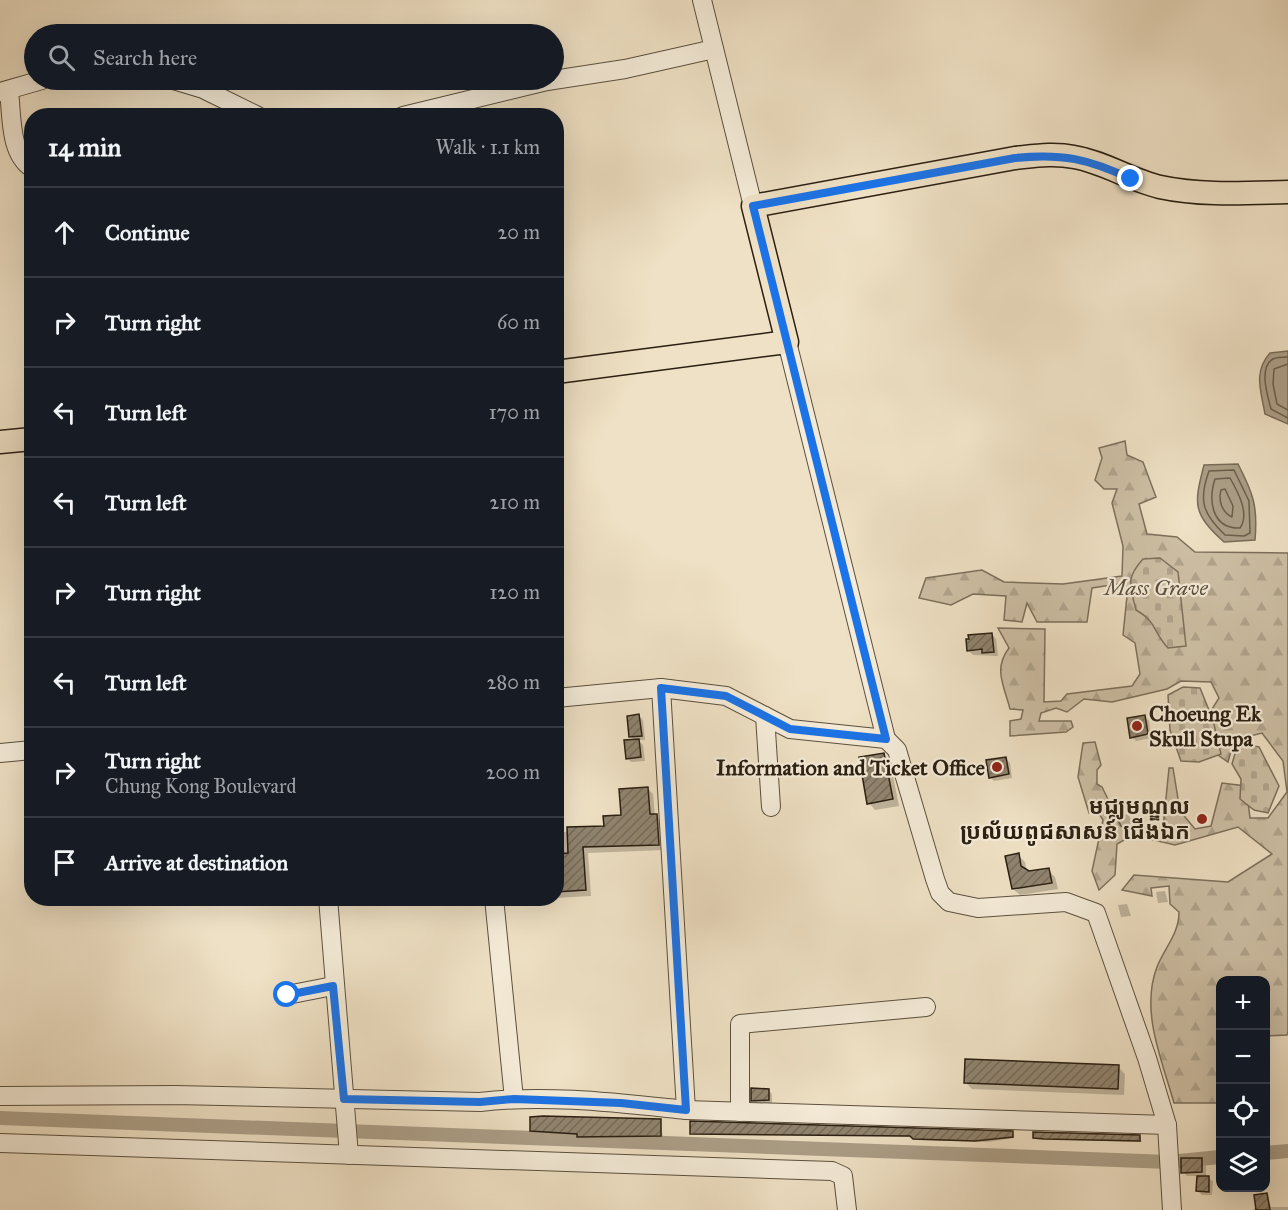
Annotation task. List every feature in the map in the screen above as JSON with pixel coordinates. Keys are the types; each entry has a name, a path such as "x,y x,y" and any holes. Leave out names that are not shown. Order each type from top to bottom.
{"main road":[{"path":"564,371 787,342 753,206 1047,154 1075,157 1131,179 1163,187 1213,193 1288,192"},
{"path":"0,442 24,440"}],"street":[{"path":"702,0 753,206"},
{"path":"564,78 625,69 714,49"},
{"path":"24,85 4,91 15,141 21,160 24,162"},
{"path":"207,90 242,108"},
{"path":"436,108 510,90"},
{"path":"787,342 886,739 897,750 940,893 950,902 978,908 1066,902 1096,913 1144,1048 1167,1125 1172,1210"},
{"path":"564,697 661,688 726,696 790,729 886,739"},
{"path":"661,688 686,1110"},
{"path":"765,716 771,807"},
{"path":"0,753 24,751"},
{"path":"328,906 333,986 348,1149"},
{"path":"495,906 514,1099"},
{"path":"287,995 333,986"},
{"path":"740,1112 740,1024 926,1007"},
{"path":"0,1096 175,1095 345,1106 514,1099 621,1103 686,1110 1167,1125"},
{"path":"0,1143 348,1149 832,1171 843,1176 847,1210"}],"green space":[{"path":"1125,441 1127,455 1143,462 1156,497 1139,504 1147,534 1177,537 1195,552 1288,553 1288,1032 1287,1035 1270,1036 1270,976 1216,976 1216,1103 1174,1103 1155,1035 1151,1001 1152,984 1157,967 1177,927 1179,912 1170,904 1169,886 1151,888 1152,896 1122,890 1134,875 1228,882 1272,854 1238,827 1175,845 1133,835 1117,844 1115,875 1099,890 1092,871 1103,820 1098,812 1089,813 1078,777 1083,743 1095,742 1101,765 1097,770 1097,784 1102,787 1123,830 1142,827 1163,828 1169,768 1173,768 1180,811 1195,829 1211,826 1222,783 1246,786 1250,818 1268,818 1287,792 1283,761 1262,733 1234,740 1228,762 1208,748 1207,717 1219,698 1211,682 1181,681 1167,689 1112,702 1084,699 1067,712 1056,708 1041,713 1039,721 1071,721 1073,727 1066,732 1010,736 1010,721 1021,719 1023,710 1010,709 1001,677 1002,663 1009,648 998,628 1045,629 1044,702 1061,701 1067,694 1132,686 1140,674 1135,643 1123,635 1127,596 1118,584 1092,588 1087,622 1037,622 1027,603 1022,622 1004,620 1006,596 973,594 951,605 919,598 926,578 982,570 1004,582 1063,584 1122,576 1123,546 1112,503 1117,489 1104,489 1095,480 1102,458 1099,448"},
{"name":"Mass Grave","path":"1160,558 1178,572 1186,646 1168,648 1148,619 1136,610 1130,583 1133,572 1143,559"},
{"path":"1183,687 1200,688 1213,720 1221,754 1199,762 1181,761 1170,730 1168,695"},
{"path":"1238,743 1259,747 1279,786 1268,813 1254,810 1240,799 1241,779 1232,764"}],"water":[{"path":"1288,351 1288,424 1265,414 1260,390 1260,375 1261,367 1270,353"},
{"path":"1238,464 1253,500 1256,518 1255,540 1224,542 1201,515 1197,499 1198,489 1204,465"}],"building":[{"path":"992,633 994,652 982,653 982,649 967,651 968,635"},
{"path":"639,714 642,736 629,737 627,716"},
{"name":"Choeung Ek Skull Stupa","path":"1145,715 1148,734 1130,738 1127,718"},
{"path":"639,739 641,757 626,759 624,740"},
{"path":"884,753 893,799 867,804 859,757"},
{"name":"Information and Ticket Office","path":"1006,757 1009,774 989,778 986,760"},
{"path":"648,787 650,814 657,814 659,845 583,847 586,890 564,891 564,853 568,853 567,827 604,826 603,816 621,815 619,789"},
{"path":"1019,853 1021,866 1029,871 1049,868 1052,883 1012,889 1005,856"},
{"path":"965,1059 1119,1065 1118,1089 964,1083"},
{"path":"751,1088 769,1089 769,1100 751,1101"},
{"path":"530,1117 661,1119 661,1136 577,1137 577,1134 530,1131"},
{"path":"690,1121 1013,1131 1013,1137 975,1141 913,1139 910,1136 690,1134"},
{"path":"1033,1132 1140,1135 1140,1141 1044,1139 1033,1138"},
{"path":"1181,1158 1202,1158 1202,1172 1181,1173"},
{"path":"1197,1176 1209,1176 1209,1192 1196,1191"},
{"path":"1267,1193 1270,1210 1256,1210 1254,1195"}],"waterway":[{"path":"0,1118 1169,1162 1216,1157"},
{"path":"1270,1153 1288,1151"}],"place":[{"name":"Choeung Ek Skull Stupa","path":"1137,726"},
{"name":"Information and Ticket Office","path":"997,767"},
{"name":"មជ្ឈមណ្ឌល ប្រល័យពូជសាសន៍ ជើងឯក","path":"1202,819"}],"route":[{"path":"287,995 333,986 344,1099 480,1102 514,1099 621,1103 686,1110 661,688 726,696 790,729 886,739 753,206 1047,154 1075,157 1106,167 1131,179"}]}
